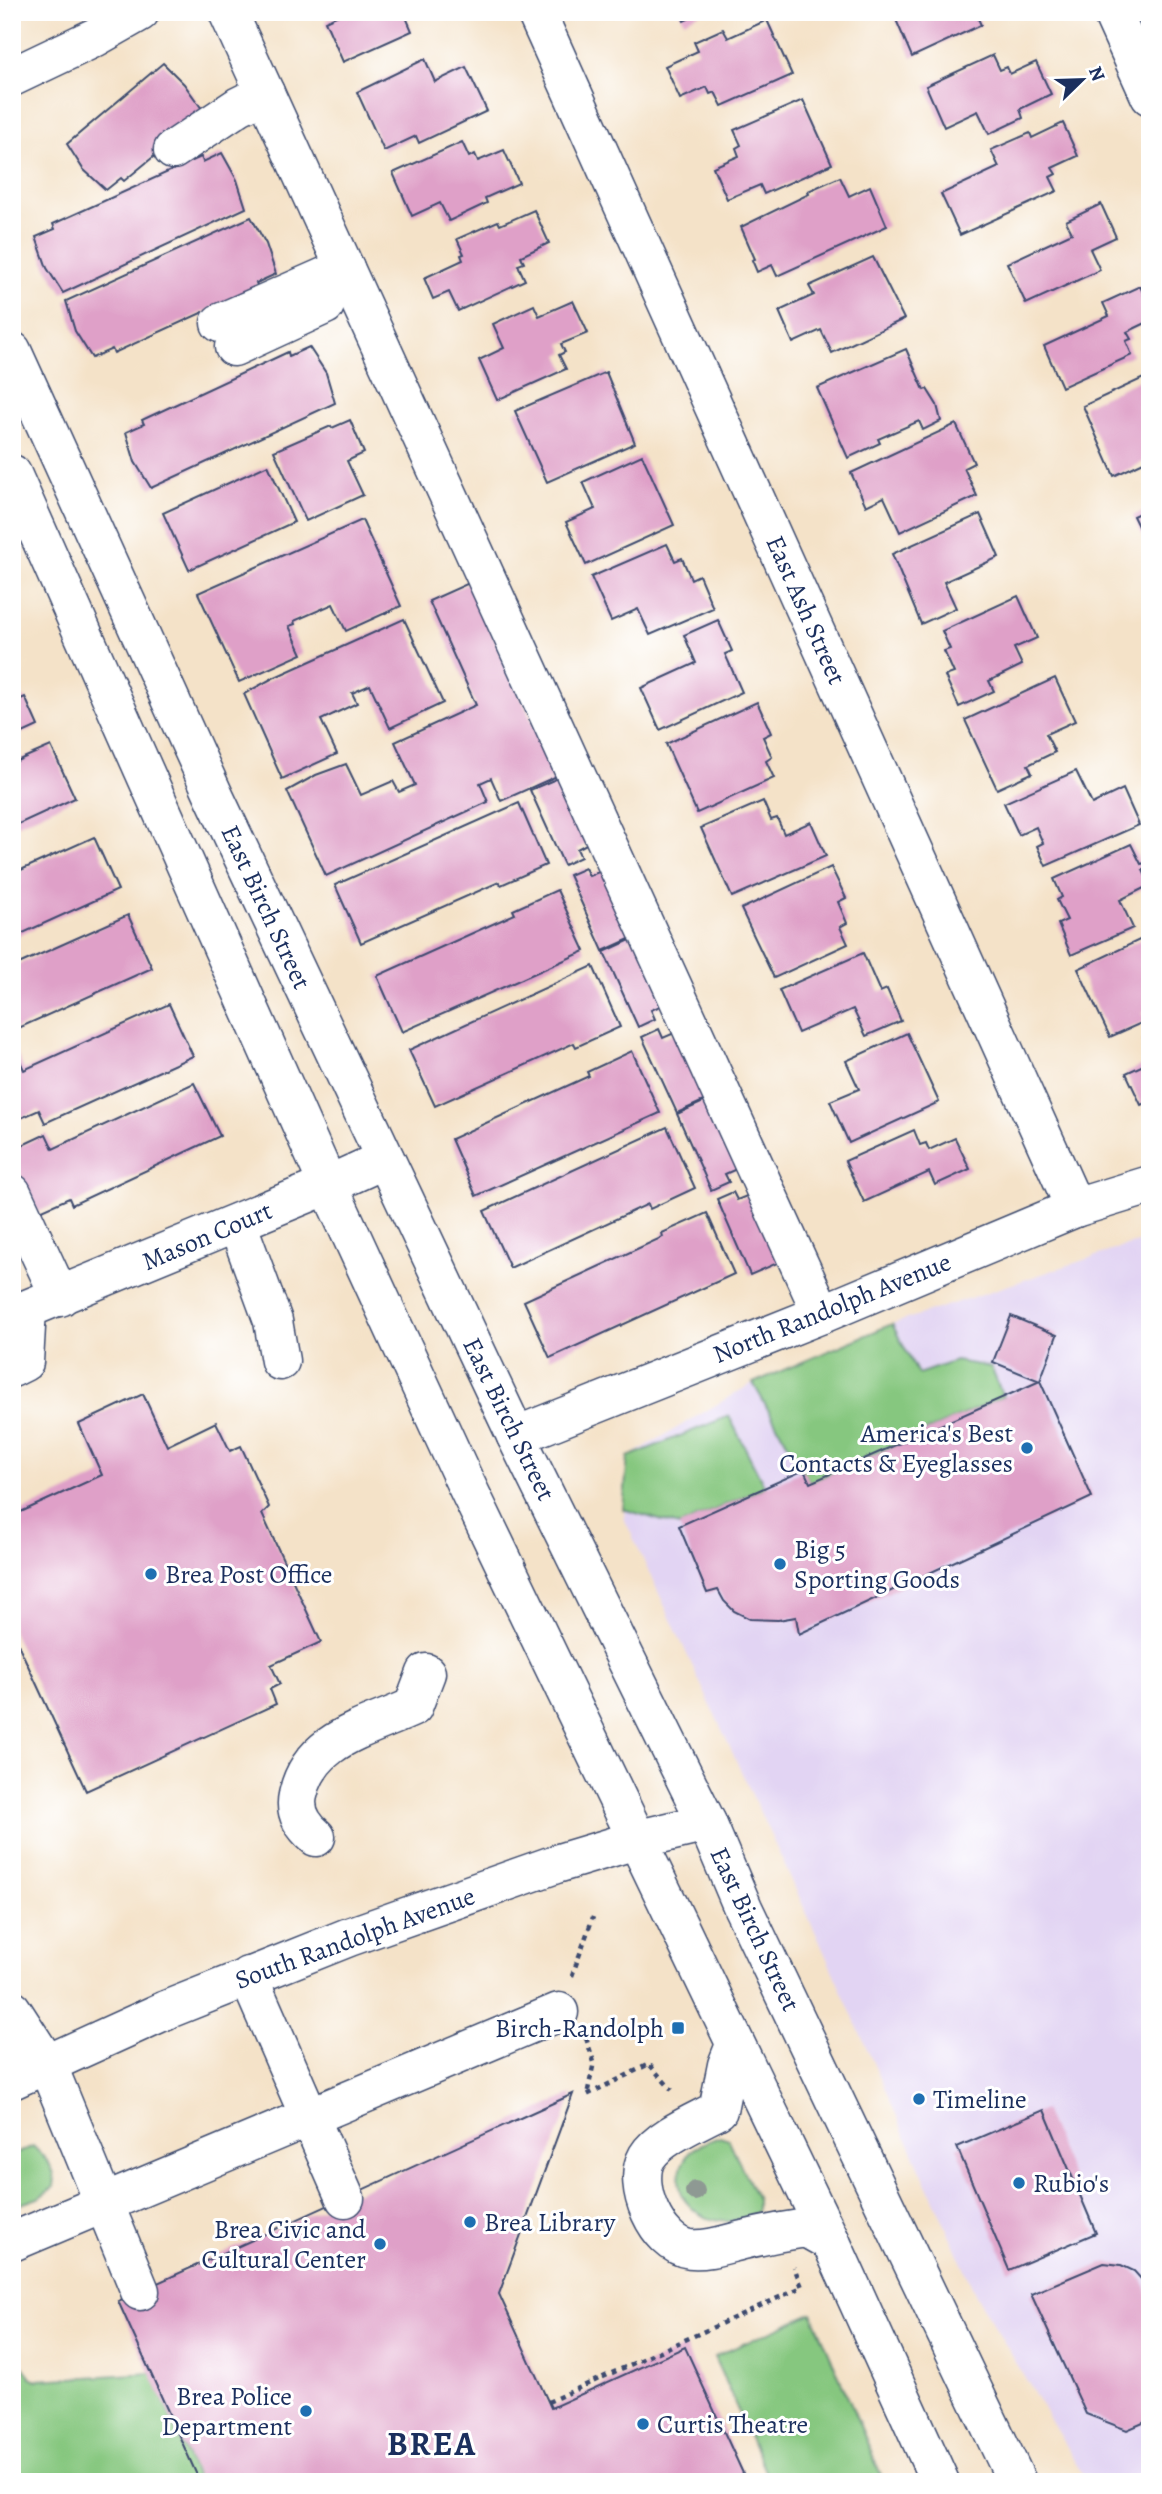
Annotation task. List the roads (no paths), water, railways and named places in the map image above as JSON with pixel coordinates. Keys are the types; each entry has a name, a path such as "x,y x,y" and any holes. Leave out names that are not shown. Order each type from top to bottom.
{"street":[{"path":"12,77 96,37 140,12"},
{"path":"228,12 822,1314"},
{"name":"East Ash Street","path":"536,12 1075,1208"},
{"path":"1112,12 1150,96"},
{"path":"173,150 239,106 265,93"},
{"path":"227,335 350,280"},
{"name":"East Birch Street","path":"12,351 215,798 385,1159 516,1436 707,1823 743,1908 1017,2482"},
{"name":"East Birch Street","path":"12,474 328,1185 463,1478 831,2242 940,2482"},
{"name":"Mason Court","path":"43,1303 385,1159"},
{"name":"North Randolph Avenue","path":"516,1436 822,1314 1075,1208 1150,1185"},
{"path":"12,1193 43,1303 24,1362 12,1368"},
{"path":"237,1223 273,1321 280,1361"},
{"path":"316,1837 303,1826 296,1802 302,1778 318,1753 344,1737 413,1707 426,1673"},
{"name":"South Randolph Avenue","path":"12,2080 166,2010 359,1933 531,1873 639,1839 707,1823"},
{"path":"248,1976 345,2197"},
{"path":"12,2010 47,2064 140,2291"},
{"path":"12,2242 559,2012"},
{"path":"735,2045 727,2066 718,2110 660,2143 646,2158 642,2178 644,2198 655,2222 670,2241 688,2249 709,2248 806,2228 831,2242"}],"place":[{"name":"America's Best Contacts & Eyeglasses","path":"1027,1448"},
{"name":"Big 5 Sporting Goods","path":"780,1564"},
{"name":"Brea Post Office","path":"151,1574"},
{"name":"Birch-Randolph","path":"678,2028"},
{"name":"Timeline","path":"919,2099"},
{"name":"Rubio's","path":"1019,2183"},
{"name":"Brea Library","path":"470,2222"},
{"name":"Brea Civic and Cultural Center","path":"380,2244"},
{"name":"Brea Police Department","path":"306,2411"},
{"name":"Curtis Theatre","path":"643,2424"}],"district":[{"name":"BREA","path":"432,2443"}]}
